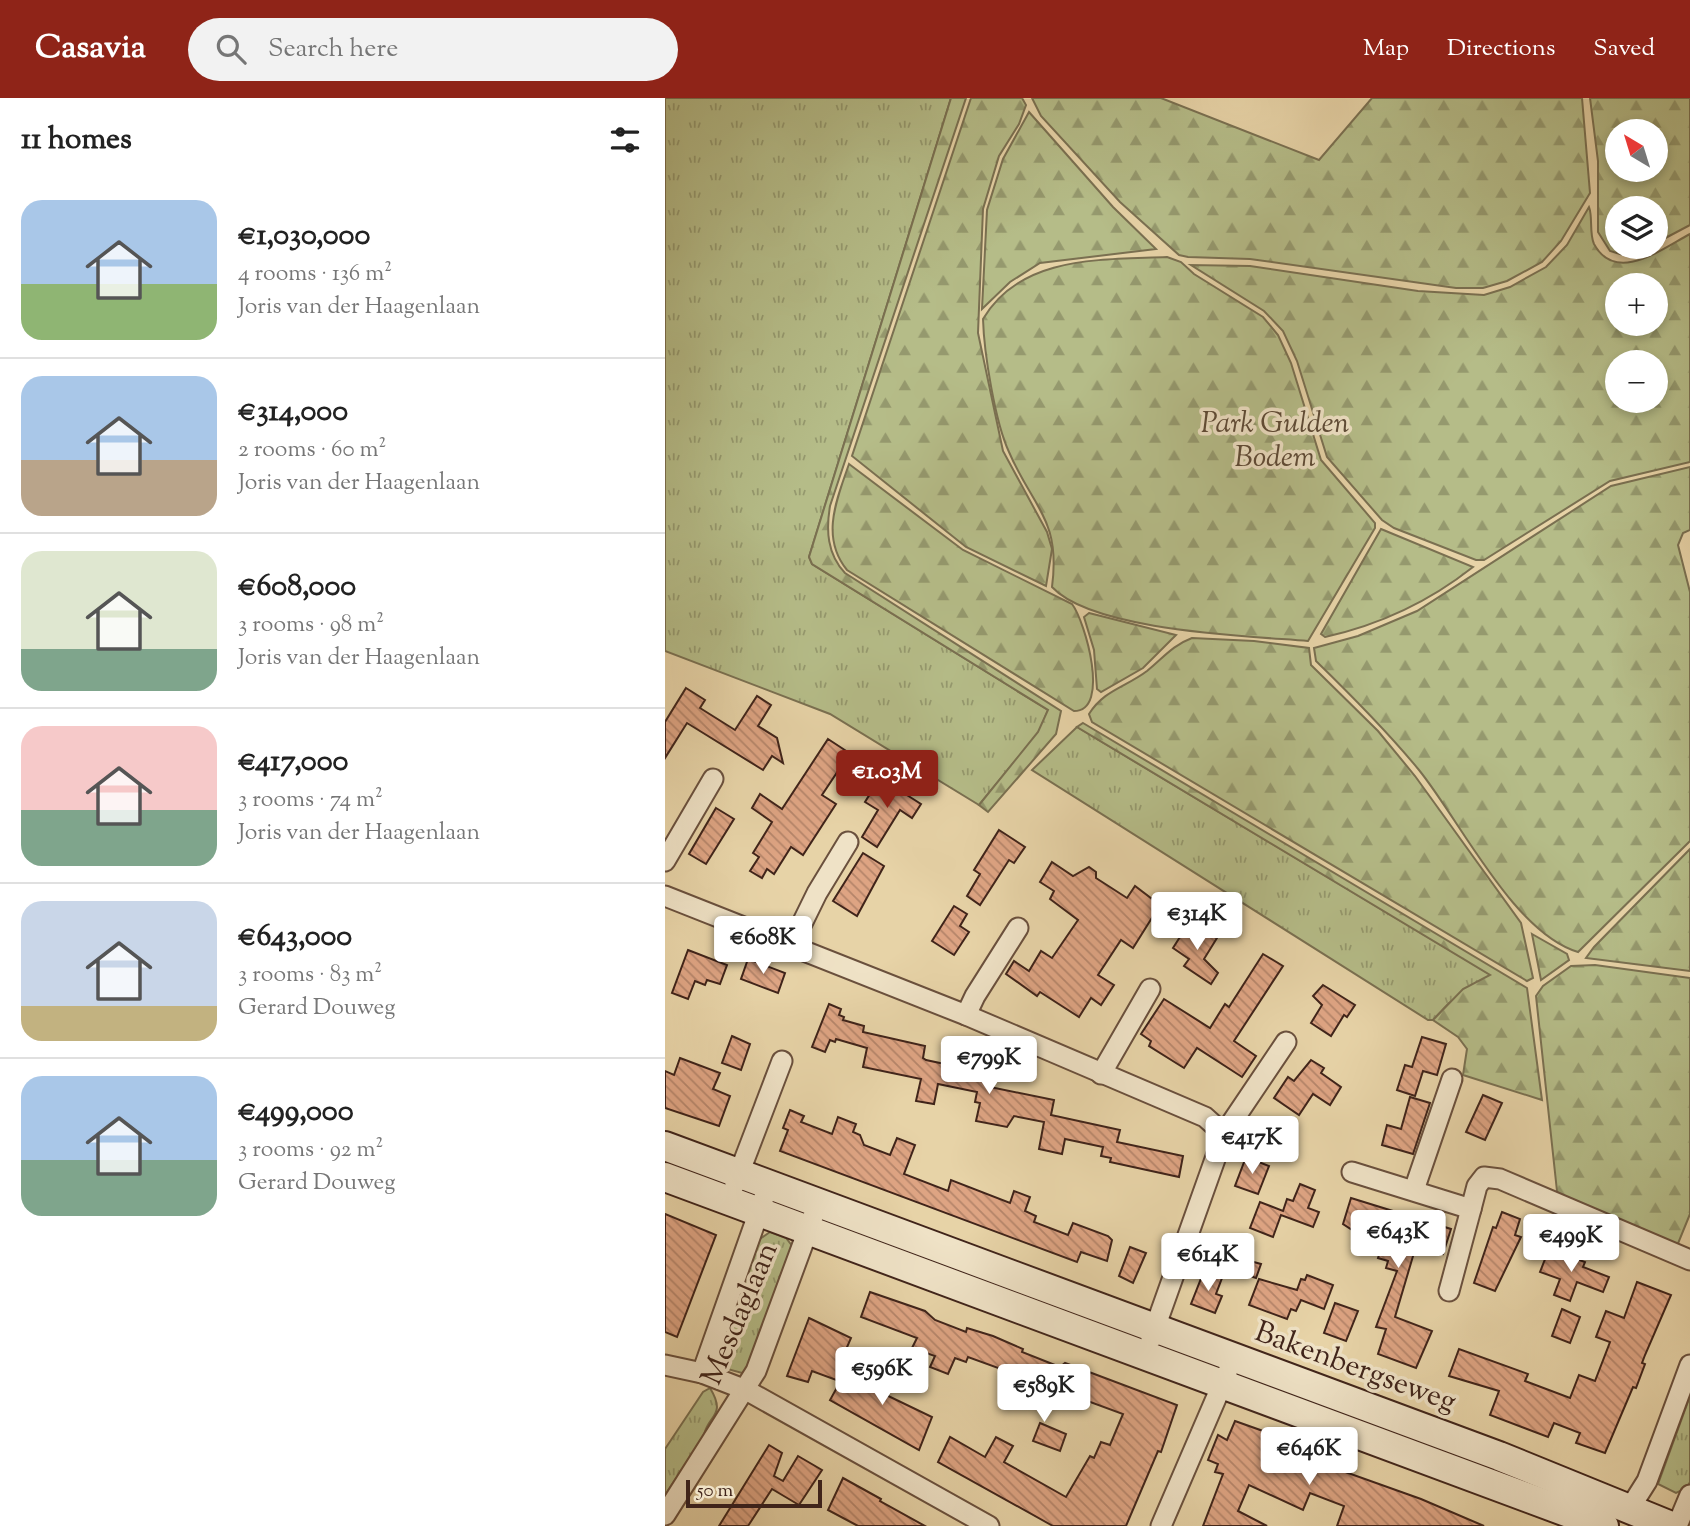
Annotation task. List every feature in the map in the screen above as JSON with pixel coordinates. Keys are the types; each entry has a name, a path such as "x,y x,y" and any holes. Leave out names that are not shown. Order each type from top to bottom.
{"street":[{"path":"665,861 713,779"},
{"path":"791,946 817,893 848,842"},
{"path":"665,896 966,1015 1205,1117 1224,1134"},
{"path":"966,1015 1018,928"},
{"path":"1101,1074 1150,989"},
{"path":"1145,1355 1224,1134 1286,1042"},
{"path":"733,1188 782,1061"},
{"path":"1414,1191 1452,1079"},
{"name":"Bakenbergseweg","path":"665,1146 733,1188 763,1199 809,1229 1145,1355 1228,1372 1499,1456 1626,1517 1671,1526"},
{"path":"1352,1172 1471,1209"},
{"path":"1449,1291 1477,1186 1484,1177 1500,1179 1690,1260"},
{"name":"Bakenbergseweg","path":"665,1178 733,1188"},
{"name":"Bakenbergseweg","path":"763,1199 818,1203 1154,1328 1228,1372 1604,1526"},
{"name":"Mesdaglaan","path":"702,1373 763,1199"},
{"name":"Mesdaglaan","path":"665,1515 746,1390 818,1203"},
{"path":"665,1365 702,1373 746,1390 989,1526"},
{"path":"1626,1517 1647,1481 1690,1365"},
{"path":"1161,1526 1228,1372"},
{"path":"1677,1526 1690,1495"}],"green space":[{"path":"665,98 951,98 809,557 812,564 1048,710 1039,732 979,805 830,714 665,651"},
{"path":"951,98 966,98 830,506 828,533 831,550 845,573 1061,711 1056,734 988,812 979,805 1038,732 1048,710 812,564 809,557"},
{"path":"971,98 1022,98 1026,105 1019,124 999,156 983,209 978,333 1003,451 1047,532 1052,549 1046,586 966,547 852,456"},
{"path":"1032,98 1161,98 1319,160 1372,98 1582,98 1590,193 1561,241 1542,262 1507,281 1483,288 1456,288 1250,259 1188,257 1179,255 1120,202 1041,116"},
{"path":"1590,98 1690,98 1690,225 1668,237 1668,196 1605,196 1605,243 1598,232 1598,161"},
{"path":"1029,112 1113,207 1156,249 1040,263 1010,282 982,309 987,210 1003,159"},
{"path":"1589,207 1594,244 1605,259 1614,262 1668,259 1668,246 1690,234 1690,462 1610,481 1484,560 1476,560 1394,528 1382,520 1327,457 1297,361 1283,331 1264,311 1191,265 1250,266 1418,291 1484,295 1510,287 1546,267 1567,245"},
{"name":"Park Gulden Bodem","path":"1167,257 1181,262 1194,274 1263,317 1278,335 1291,363 1321,460 1375,523 1375,528 1308,641 1173,629 1135,622 1072,602 1052,587 1054,564 1049,529 1004,439 991,387 983,319 999,298 1018,283 1040,272 1089,261"},
{"path":"849,464 963,550 1072,604 1083,628 1092,664 1091,697 1085,707 1074,711 847,570 834,544 833,518"},
{"path":"1690,467 1690,530 1683,533 1678,545 1690,592 1690,841 1578,952 1555,941 1532,923 1511,900 1419,770 1369,714 1316,661 1314,648 1358,636 1417,611 1611,486"},
{"path":"1381,529 1473,567 1422,601 1384,619 1325,637 1321,634"},
{"path":"1089,613 1176,635 1143,668 1101,692 1097,689 1094,650 1084,617"},
{"path":"1192,638 1254,641 1309,648 1311,665 1378,731 1415,776 1521,923 1533,978 1527,981 1092,722 1089,714 1101,699 1147,671 1174,648"},
{"path":"1083,723 1527,988 1542,1100 1463,1075 1467,1049 1458,1037 1433,1020 1463,989 1490,975 1077,727"},
{"path":"1077,727 1491,975 1449,1003 1433,1020 1428,1020 1032,770"},
{"path":"1690,849 1690,971 1586,958 1594,947"},
{"path":"1532,934 1567,954 1569,960 1541,980"},
{"path":"1595,965 1690,978 1690,1214 1677,1246 1561,1200 1557,1191 1536,996 1543,986 1571,966"},
{"path":"770,1232 786,1238 793,1247 749,1368 742,1373 720,1367 715,1357 757,1241"},
{"path":"710,1388 717,1410 706,1428 703,1445 696,1448 665,1495 665,1449 703,1392"},
{"path":"1690,1396 1690,1482 1687,1488 1676,1493 1658,1484"}],"building":[{"path":"686,688 705,700 700,708 735,730 757,696 771,705 758,726 777,738 783,763 772,756 763,770 687,723 665,758 665,722"},
{"path":"828,739 863,762 855,774 842,765 822,795 836,804 803,855 791,847 774,874 767,869 762,878 750,871 759,857 753,853 772,822 752,808 760,794 782,809"},
{"path":"880,778 921,804 912,818 900,810 877,847 862,837 878,810 865,802"},
{"path":"716,808 734,819 706,864 689,854"},
{"path":"999,830 1025,847 1014,863 1009,860 980,905 967,896 980,874 974,870"},
{"path":"863,853 884,866 857,916 833,901"},
{"path":"1052,862 1073,876 1089,867 1096,872 1096,878 1127,898 1135,886 1160,905 1133,948 1121,940 1098,975 1114,985 1101,1005 1091,998 1079,1017 1040,992 1037,996 1006,974 1014,961 1029,971 1041,951 1052,958 1078,920 1050,899 1054,891 1040,882"},
{"path":"954,906 967,914 960,926 969,932 954,955 932,941"},
{"path":"1187,926 1217,938 1204,959 1218,973 1211,984 1184,966 1189,959 1173,948"},
{"path":"688,950 727,965 720,984 707,980 705,985 695,981 688,999 672,993"},
{"path":"1263,954 1283,966 1234,1041 1256,1056 1242,1077 1197,1048 1184,1068 1149,1046 1151,1041 1141,1034 1164,999 1210,1028 1225,1004 1229,1007"},
{"path":"748,959 785,973 778,993 741,979"},
{"path":"1323,985 1355,1005 1347,1017 1344,1015 1331,1036 1311,1023 1322,1005 1313,996"},
{"path":"829,1004 841,1009 839,1015 844,1017 843,1020 864,1026 863,1032 925,1046 923,1058 926,1060 992,1074 990,1087 1054,1100 1051,1115 1120,1130 1117,1142 1183,1156 1179,1177 1110,1162 1111,1158 1101,1156 1103,1147 1065,1139 1062,1154 1039,1149 1044,1122 1014,1116 1007,1127 976,1121 980,1103 975,1102 977,1092 938,1084 934,1104 916,1101 921,1079 863,1067 867,1048 836,1039 835,1042 830,1040 825,1052 812,1047"},
{"path":"732,1036 750,1044 741,1070 722,1063"},
{"path":"1422,1037 1446,1044 1437,1075 1423,1071 1415,1096 1397,1090 1405,1065 1412,1067"},
{"path":"680,1058 720,1073 713,1089 730,1096 719,1126 665,1108 665,1071 674,1075"},
{"path":"1311,1060 1324,1068 1321,1073 1341,1087 1330,1105 1313,1094 1299,1115 1274,1098 1288,1077 1294,1081"},
{"path":"1483,1095 1502,1103 1485,1140 1466,1132"},
{"path":"1410,1097 1430,1103 1413,1154 1382,1145 1387,1125 1401,1129"},
{"path":"790,1110 804,1116 801,1122 832,1134 838,1117 856,1124 853,1132 860,1135 864,1145 890,1155 897,1138 915,1145 904,1174 948,1191 951,1180 1010,1203 1014,1191 1030,1197 1025,1211 1036,1216 1034,1222 1068,1235 1073,1223 1108,1236 1112,1240 1107,1261 1081,1252 1077,1262 780,1151 788,1130 783,1128"},
{"path":"1246,1157 1269,1166 1258,1194 1235,1186"},
{"path":"1300,1184 1315,1190 1308,1208 1319,1212 1313,1227 1281,1215 1273,1237 1250,1228 1260,1202 1283,1211 1287,1199 1293,1201"},
{"path":"1351,1198 1451,1229 1443,1254 1416,1246 1395,1317 1432,1331 1416,1368 1378,1354 1386,1329 1376,1327 1397,1271 1386,1268 1388,1261 1378,1258 1385,1237 1363,1237 1343,1224"},
{"path":"1502,1212 1520,1219 1515,1235 1521,1237 1495,1291 1474,1283 1493,1227 1496,1228"},
{"path":"665,1214 716,1235 677,1337 665,1332"},
{"path":"1130,1247 1146,1253 1133,1283 1119,1276"},
{"path":"1549,1249 1585,1262 1583,1267 1609,1277 1603,1292 1577,1282 1570,1301 1554,1295 1560,1279 1540,1272"},
{"path":"1239,1258 1261,1264 1256,1278 1235,1271"},
{"path":"1204,1271 1222,1278 1216,1294 1222,1296 1215,1313 1191,1304"},
{"path":"1307,1275 1333,1285 1324,1309 1301,1300 1296,1311 1291,1309 1287,1319 1249,1305 1259,1279 1297,1290 1301,1279 1305,1280"},
{"path":"1637,1282 1671,1295 1645,1355 1642,1363 1645,1364 1636,1388 1633,1387 1605,1453 1576,1443 1580,1433 1554,1423 1548,1437 1490,1415 1499,1391 1449,1376 1459,1349 1528,1374 1525,1381 1570,1398 1579,1375 1595,1381 1610,1342 1596,1337 1606,1311 1624,1318"},
{"path":"870,1292 925,1311 935,1320 966,1332 967,1328 993,1336 1023,1349 1022,1352 1060,1367 1065,1363 1177,1405 1161,1452 1158,1451 1126,1526 1053,1526 938,1462 950,1437 985,1457 996,1437 1013,1446 1004,1462 1066,1497 1090,1456 1094,1458 1101,1442 1110,1445 1123,1414 1055,1389 1053,1392 1032,1384 1025,1403 1007,1396 1015,1374 968,1357 966,1362 955,1358 948,1374 930,1367 935,1356 912,1348 917,1338 861,1317"},
{"path":"1335,1303 1358,1311 1346,1341 1324,1333"},
{"path":"1562,1309 1580,1317 1570,1343 1552,1336"},
{"path":"809,1318 851,1338 841,1361 840,1367 844,1368 839,1381 812,1371 808,1382 787,1376"},
{"path":"879,1363 894,1370 882,1393 932,1417 919,1450 830,1400 845,1373 868,1386"},
{"path":"1235,1421 1263,1431 1262,1435 1277,1441 1275,1447 1421,1499 1484,1526 1337,1526 1344,1506 1310,1493 1303,1510 1249,1485 1238,1511 1267,1526 1203,1526 1223,1474 1215,1472 1218,1464 1208,1460 1218,1435 1227,1440"},
{"path":"1040,1423 1066,1434 1060,1451 1033,1441"},
{"path":"769,1445 782,1453 774,1476 783,1481 798,1456 822,1470 799,1505 772,1489 748,1526 719,1526"},
{"path":"843,1478 925,1526 858,1526 828,1510"}]}
